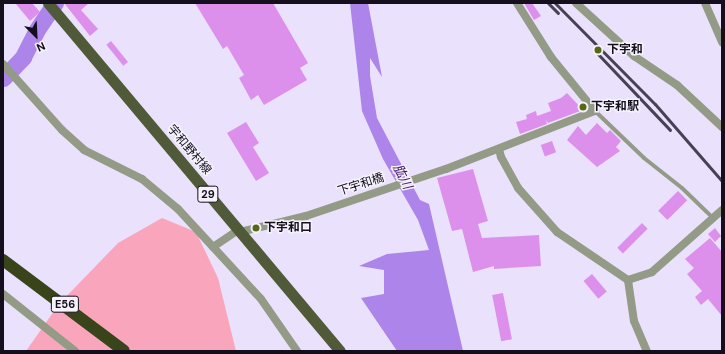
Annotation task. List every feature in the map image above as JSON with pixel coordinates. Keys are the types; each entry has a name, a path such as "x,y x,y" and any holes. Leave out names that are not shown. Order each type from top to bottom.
{"highway":[{"name":"E56","path":"3,260 124,351"}],"main road":[{"name":"宇和野村線","path":"48,3 340,351"}],"street":[{"path":"517,3 551,57 595,111"},
{"path":"576,3 634,56 677,85 722,127"},
{"path":"705,3 722,42"},
{"path":"5,66 14,74 44,111 84,150 142,179 178,209 278,321 297,351"},
{"name":"下宇和橋","path":"213,247 239,231 329,208 446,169 595,111"},
{"path":"499,149 501,157 518,188 557,232 628,280 634,321 647,351"},
{"path":"628,280 652,272 722,210"},
{"path":"3,294 75,351"}],"lane":[{"path":"595,111 644,158 682,188 713,218"}],"shaded area":[{"path":"162,218 196,232 218,278 236,351 26,351 59,304 118,243"}],"water":[{"name":"肱川","path":"350,3 368,3 382,77 370,58 370,76 377,118 420,200 429,204 463,351 397,351 361,298 384,294 384,270 359,266 387,254 429,250 418,220 383,159 362,111"}],"building":[{"path":"15,3 32,3 40,12 30,21"},
{"path":"64,3 89,3 81,10 98,29 90,36"},
{"path":"195,3 273,3 308,63 300,68 307,80 264,105 258,95 251,100 239,78 244,75 227,46 223,49"},
{"path":"524,3 532,3 541,16 534,20"},
{"path":"111,41 128,62 123,66 106,45"},
{"path":"567,93 583,110 548,123 546,120 547,124 520,134 516,122 527,119 526,115 536,111 537,116 551,111 548,103 561,98"},
{"path":"246,122 259,143 253,147 269,173 256,181 227,133"},
{"path":"597,123 607,133 610,130 621,141 616,147 620,151 597,167 567,140 578,126 586,135"},
{"path":"552,141 556,152 545,156 541,145"},
{"path":"473,169 488,221 478,224 482,238 539,235 541,266 494,269 494,266 473,272 462,229 452,231 437,178"},
{"path":"678,191 687,200 667,220 658,211"},
{"path":"642,223 648,229 623,253 617,248"},
{"path":"715,228 721,236 715,242 708,234"},
{"path":"710,238 722,252 722,316 708,299 701,305 695,297 702,291 687,274 694,268 685,259"},
{"path":"592,274 607,292 598,299 584,281"},
{"path":"503,293 512,339 501,341 492,295"}],"waterway":[{"path":"3,78 23,57 36,31 55,3"}],"railway":[{"path":"548,3 558,13"},
{"path":"555,3 655,104 722,181"},
{"path":"597,53 670,130"}],"place":[{"name":"下宇和","path":"598,50"},
{"name":"下宇和駅","path":"583,107"},
{"name":"下宇和口","path":"256,228"}]}
